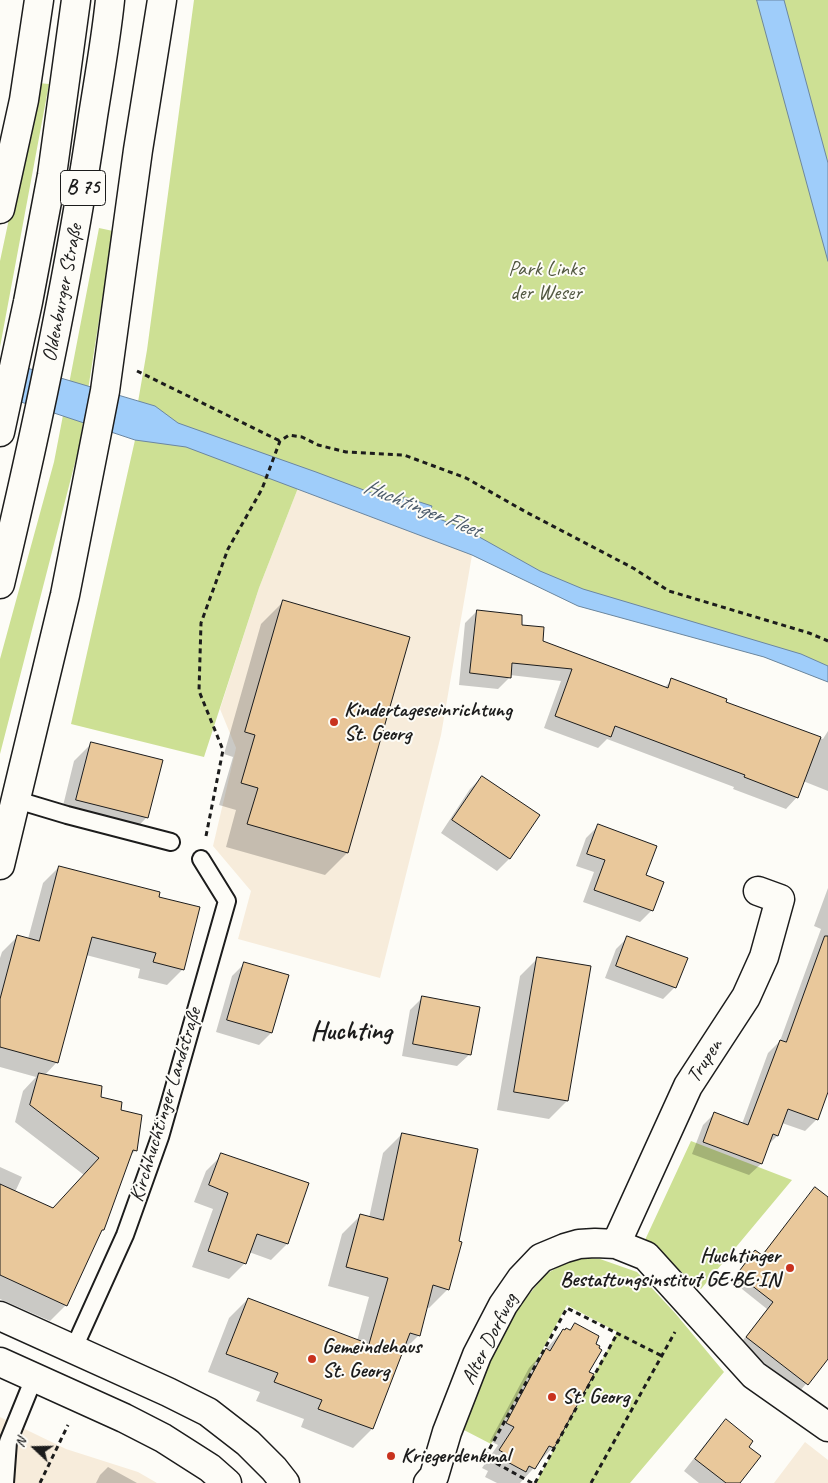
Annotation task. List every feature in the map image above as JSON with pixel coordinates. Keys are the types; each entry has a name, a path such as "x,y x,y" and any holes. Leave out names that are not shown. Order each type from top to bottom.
{"main road":[{"path":"0,209 24,100 39,0"},
{"name":"Oldenburger Straße","path":"0,432 52,175 76,0"},
{"name":"Oldenburger Straße","path":"0,584 30,459 47,374 82,188 110,0"},
{"path":"0,865 65,596 105,391 138,150 162,0"},
{"name":"Trupen","path":"616,1244 688,1086 746,997 764,956 780,899 758,891"},
{"name":"Alter Dorfweg","path":"428,1483 434,1476 447,1432 477,1355 503,1305 521,1279 541,1258 565,1248 595,1243 616,1244 646,1256 754,1375 828,1428"},
{"path":"0,1316 208,1412 248,1443 285,1483"},
{"path":"0,1362 124,1418 163,1438 210,1468 228,1483"}],"lane":[{"path":"17,800 171,842"},
{"name":"Kirchhuchtinger Landstraße","path":"73,1350 125,1235 160,1137 227,901 202,859"},
{"path":"5,1483 8,1442 34,1378"}],"path":[{"path":"110,358 280,441"},
{"path":"202,859 224,750 199,691 201,623 228,549 262,489 280,441 290,435 302,437 346,452 404,455 466,478 566,534 633,568 669,591 809,633 828,641"},
{"path":"617,1334 534,1483 485,1457 566,1308 662,1356"},
{"path":"591,1483 678,1327 694,1308"},
{"path":"40,1483 80,1399"}],"shaded area":[{"name":"Kindertageseinrichtung St. Georg","path":"298,488 472,555 441,735 380,978 238,939 251,891 213,846 236,748 220,709 259,588"},
{"path":"0,1417 66,1449 138,1472 157,1483 0,1483"},
{"path":"805,1442 828,1460 828,1483 774,1483"}],"green space":[{"name":"Park Links der Weser","path":"194,0 828,0 828,682 764,657 578,606 472,555 298,488 259,588 204,757 71,724 135,440 138,402 147,350"},
{"path":"38,83 49,84 0,347 0,261"},
{"path":"99,228 113,231 79,447 0,754 0,659 54,462"},
{"path":"691,1141 792,1180 701,1289 645,1240"},
{"path":"576,1257 600,1259 637,1272 675,1313 724,1372 630,1483 536,1483 617,1332 567,1305 491,1444 462,1429 489,1359 517,1309 546,1274"}],"water":[{"path":"757,0 784,0 828,163 828,261"},
{"name":"Huchtinger Fleet","path":"0,360 155,406 178,423 401,504 404,497 432,506 429,515 465,529 540,571 583,589 801,654 828,666 828,682 764,657 578,606 472,555 186,447 135,440 0,395"}],"building":[{"path":"283,600 410,637 348,853 247,824 258,788 241,783 255,735 245,732"},
{"path":"477,610 522,615 522,625 544,627 543,641 668,688 671,678 727,699 726,702 821,737 798,798 744,777 745,775 615,726 611,737 555,716 572,669 512,663 511,678 470,673"},
{"path":"91,742 163,760 148,818 76,800"},
{"path":"482,776 540,815 510,859 452,820"},
{"path":"598,824 657,846 646,875 664,882 653,911 594,890 605,860 587,854"},
{"path":"59,866 160,892 159,897 200,907 184,970 153,962 156,953 92,937 58,1063 0,1047 0,999 17,935 39,941"},
{"path":"627,936 688,958 676,988 616,966"},
{"path":"825,936 828,936 828,1092 818,1120 788,1109 778,1136 773,1134 762,1164 703,1142 714,1112 748,1125 780,1040 786,1042"},
{"path":"537,957 591,966 568,1101 514,1092"},
{"path":"244,962 289,975 272,1033 227,1020"},
{"path":"422,996 480,1007 471,1055 413,1044"},
{"path":"39,1073 102,1086 101,1097 122,1102 121,1110 142,1115 137,1151 133,1150 104,1230 102,1230 67,1306 0,1275 0,1184 53,1208 99,1158 30,1105"},
{"path":"402,1133 478,1149 459,1241 462,1242 449,1290 433,1285 420,1336 410,1333 373,1429 318,1409 322,1400 274,1382 278,1373 226,1354 248,1298 369,1344 388,1278 346,1267 360,1214 383,1220"},
{"path":"221,1153 309,1183 288,1244 257,1234 246,1264 208,1251 228,1193 209,1185"},
{"path":"815,1187 828,1197 828,1359 808,1385 746,1337 773,1302 737,1274 755,1250 762,1255"},
{"name":"St. Georg","path":"575,1323 599,1336 596,1344 602,1350 589,1372 594,1374 554,1448 549,1446 535,1469 529,1466 526,1472 502,1459 504,1453 499,1450 514,1427 506,1423 546,1348 550,1351 563,1329 570,1330"},
{"path":"726,1419 753,1441 749,1447 761,1456 740,1483 726,1483 695,1459"}],"place":[{"name":"Kindertageseinrichtung St. Georg","path":"334,722"},
{"name":"Huchtinger Bestattungsinstitut GE·BE·IN","path":"790,1268"},
{"name":"Gemeindehaus St. Georg","path":"312,1359"},
{"name":"St. Georg","path":"552,1397"},
{"name":"Kriegerdenkmal","path":"391,1456"}],"district":[{"name":"Huchting","path":"351,1032"}]}
